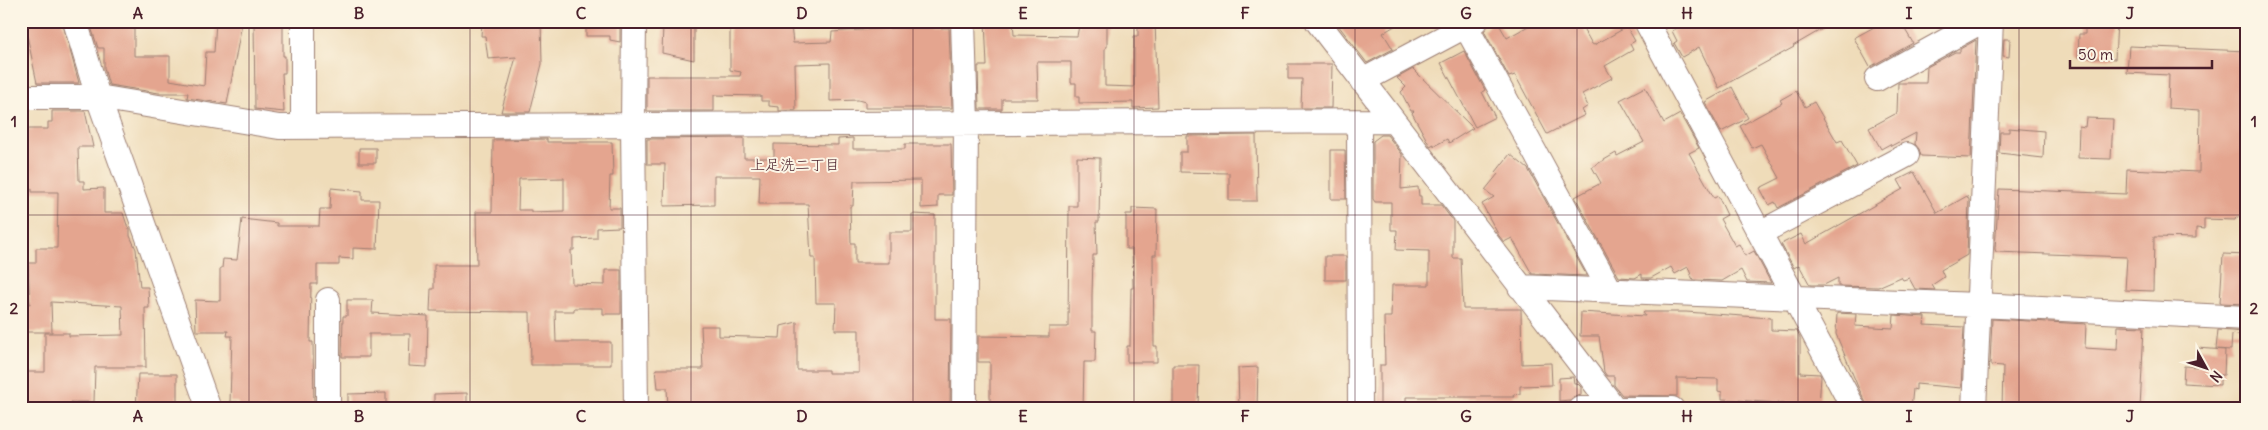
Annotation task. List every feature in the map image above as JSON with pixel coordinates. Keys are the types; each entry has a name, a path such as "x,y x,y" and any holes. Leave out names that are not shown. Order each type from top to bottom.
{"street":[{"path":"76,21 98,97 209,409"},
{"path":"303,21 303,127"},
{"path":"634,21 633,124 636,409"},
{"path":"963,21 966,123 964,409"},
{"path":"1317,21 1614,408"},
{"path":"1646,21 1854,409"},
{"path":"1876,79 1982,21"},
{"path":"1974,409 1990,21"},
{"path":"1362,81 1468,23 1610,290"},
{"path":"21,97 98,97 279,127 1392,121"},
{"path":"1359,122 1360,409"},
{"path":"1760,233 1907,155"},
{"path":"1520,287 1978,305 2247,318"},
{"path":"328,300 328,409"},
{"path":"1580,409 1672,409"}],"building":[{"path":"24,21 62,21 79,83 37,83"},
{"path":"89,21 134,21 134,56 170,56 170,80 204,86 206,52 214,52 216,21 242,23 227,104 187,98 188,93 159,93 109,85 104,68 104,48 98,48"},
{"path":"254,21 283,21 283,56 285,56 285,73 282,73 284,112 255,109"},
{"path":"482,21 541,21 542,64 530,112 501,112 516,57 488,59 485,36 481,36"},
{"path":"586,21 614,21 614,26 620,26 620,42 610,40 610,36 586,36"},
{"path":"985,21 1013,21 1014,35 1077,36 1080,21 1107,21 1105,86 1134,87 1134,36 1138,36 1138,21 1155,21 1158,107 1133,108 1133,102 1079,103 1079,97 1076,97 1076,83 1071,83 1071,62 1037,62 1038,99 1002,99 1002,109 979,109 978,66 987,66"},
{"path":"1335,21 1403,21 1383,33 1393,49 1367,63"},
{"path":"1497,21 1507,38 1537,21 1579,21 1594,45 1627,27 1635,41 1630,44 1633,50 1605,66 1612,78 1582,94 1588,106 1582,110 1585,115 1547,134 1515,75 1509,77 1484,31 1488,26"},
{"path":"1690,21 1836,21 1794,47 1719,88 1699,47 1682,57 1674,43 1677,41 1672,31"},
{"path":"1885,21 1900,21 1913,43 1870,67 1854,38"},
{"path":"2085,21 2117,21 2115,59 2078,57 2079,34 2085,34"},
{"path":"694,24 694,60 662,53 663,25"},
{"path":"791,26 793,43 831,42 832,32 893,28 949,28 952,108 865,108 865,102 858,100 830,101 830,63 795,64 796,110 779,111 779,107 769,106 769,101 761,101 761,96 714,95 714,111 647,111 647,76 740,76 741,72 730,70 730,27"},
{"path":"2004,39 2010,39 2009,57 2003,56"},
{"path":"1976,40 1971,158 1921,156 1915,144 1916,133 1881,149 1869,128 1897,113 1898,83 1926,83 1927,67 1955,52 1960,52 1960,49"},
{"path":"2129,46 2247,51 2247,217 2236,217 2235,220 2204,219 2204,229 2196,228 2196,238 2154,237 2153,291 2125,290 2127,257 1996,252 1995,249 1999,189 2126,194 2127,169 2199,172 2200,110 2168,108 2169,75 2127,73"},
{"path":"1464,51 1485,90 1482,92 1495,117 1475,127 1441,63"},
{"path":"1288,64 1332,64 1331,108 1301,108 1302,79 1288,79"},
{"path":"1413,69 1473,128 1449,143 1447,139 1434,146 1434,144 1430,146 1412,113 1414,111 1411,111 1401,92 1406,87 1397,78"},
{"path":"1645,87 1664,123 1680,114 1699,148 1689,153 1714,198 1718,196 1727,215 1720,219 1735,246 1739,244 1745,256 1754,251 1771,283 1747,282 1741,270 1722,281 1693,280 1688,267 1675,274 1671,267 1651,278 1642,278 1642,274 1635,278 1619,277 1575,197 1601,183 1592,167 1616,153 1617,156 1644,142 1620,100"},
{"path":"1732,87 1748,118 1721,132 1705,102"},
{"path":"1796,91 1805,107 1814,102 1837,142 1842,140 1857,166 1778,208 1775,202 1769,205 1760,188 1780,178 1761,144 1752,148 1740,126 1782,103 1780,100"},
{"path":"52,111 85,111 93,147 78,147 79,181 84,181 84,189 104,188 104,213 123,213 128,228 130,228 130,236 136,249 140,287 148,287 149,308 145,308 146,367 95,367 94,402 71,402 71,409 21,409 21,372 45,372 45,333 69,333 69,336 123,335 122,306 51,302 52,332 24,332 26,303 30,304 28,263 36,263 36,248 57,248 58,192 32,192 32,189 21,190 21,129 48,129 48,122 52,122"},
{"path":"2086,118 2113,119 2111,159 2078,158 2079,126 2085,127"},
{"path":"2009,128 2044,131 2043,158 1999,153 2000,132 2009,132"},
{"path":"1256,135 1257,201 1229,201 1229,173 1180,172 1180,152 1187,152 1187,136"},
{"path":"1381,135 1387,135 1402,154 1401,189 1418,187 1421,205 1441,205 1453,221 1453,258 1461,258 1463,309 1521,309 1522,364 1551,363 1552,385 1520,386 1520,394 1513,395 1514,397 1406,397 1406,408 1380,408 1380,365 1385,365 1384,317 1391,317 1392,285 1429,285 1429,251 1396,250 1397,230 1391,230 1391,202 1375,202 1373,199 1373,141"},
{"path":"744,138 744,158 774,158 774,144 838,145 838,139 853,138 853,149 905,149 905,144 951,144 952,195 938,195 938,207 921,208 921,180 854,181 853,206 850,206 851,243 855,243 855,263 889,263 889,232 912,232 912,214 935,215 935,319 951,319 950,406 947,406 947,409 928,408 928,404 866,405 854,406 854,409 668,409 667,388 658,388 656,369 703,369 701,326 719,326 719,336 780,338 781,326 797,322 797,370 859,373 859,330 835,330 836,303 816,303 815,258 811,258 808,204 759,204 760,176 714,176 714,205 664,206 665,164 647,164 647,139"},
{"path":"547,139 547,142 612,142 613,176 610,176 609,208 620,208 620,227 597,228 597,238 574,239 574,250 571,250 572,284 605,285 605,270 621,270 621,314 603,314 603,308 574,308 574,311 555,311 556,342 611,342 611,365 531,365 530,312 430,311 431,289 434,289 434,265 477,265 476,212 492,212 493,140","holes":["564,178 564,211 531,212 531,210 518,210 519,179"]},
{"path":"359,148 376,148 376,163 359,163"},
{"path":"1331,150 1345,150 1346,199 1331,199"},
{"path":"1510,154 1528,169 1587,276 1532,274 1512,238 1504,242 1499,236 1482,204 1494,197 1485,190 1498,174 1496,172"},
{"path":"1077,157 1100,158 1099,222 1096,222 1097,255 1093,255 1092,331 1096,331 1095,362 1084,362 1083,409 990,409 990,362 978,362 978,336 1049,337 1049,327 1068,327 1069,206 1077,206"},
{"path":"1914,172 1937,213 1967,196 1969,200 1967,255 1941,270 1944,277 1932,285 1935,290 1915,289 1909,278 1903,280 1901,277 1878,287 1838,286 1838,278 1824,285 1810,285 1799,265 1794,268 1781,244 1801,234 1806,244 1903,189 1898,180"},
{"path":"331,188 362,191 362,200 379,200 377,249 353,248 353,259 339,258 339,265 317,265 317,284 311,284 310,342 313,342 314,407 238,409 238,402 230,402 232,336 227,336 228,331 196,331 195,300 220,301 220,268 222,268 223,259 237,260 242,219 277,223 277,226 319,226 320,209 330,209"},
{"path":"1132,208 1157,209 1156,255 1153,255 1154,346 1157,346 1157,362 1127,362 1127,346 1130,346 1131,288 1133,288 1132,249 1126,249 1126,214 1132,214"},
{"path":"2223,254 2247,255 2247,304 2220,303"},
{"path":"1325,256 1346,256 1346,280 1325,280"},
{"path":"347,300 373,300 372,313 428,316 427,367 409,366 410,334 369,334 369,357 342,357 343,316 347,316"},
{"path":"1581,312 1645,316 1643,312 1686,312 1771,318 1771,330 1797,331 1800,338 1800,373 1820,374 1821,377 1819,406 1722,399 1722,392 1718,391 1718,379 1677,378 1677,396 1622,395 1614,385 1614,376 1607,376 1604,372 1599,336 1580,336"},
{"path":"1837,313 1856,314 1855,326 1893,328 1894,315 1925,317 1924,325 1964,327 1961,388 1916,384 1916,390 1913,389 1911,409 1869,409 1836,334"},
{"path":"1992,319 2086,324 2085,348 2117,350 2118,326 2144,327 2140,409 2002,409 2003,366 1990,365"},
{"path":"2218,330 2244,332 2244,336 2232,334 2231,350 2216,349"},
{"path":"2197,348 2225,350 2224,375 2220,375 2220,385 2183,383 2184,366 2197,367"},
{"path":"1173,365 1199,365 1198,409 1173,409"},
{"path":"1258,367 1257,409 1239,409 1238,368"},
{"path":"138,374 177,374 177,409 136,409"},
{"path":"1573,377 1574,383 1581,387 1581,395 1570,400 1559,401 1559,378"},
{"path":"386,393 386,409 348,409 348,394"},
{"path":"467,393 467,409 434,409 434,394"}],"district":[{"name":"上足洗二丁目","path":"795,164"}]}
